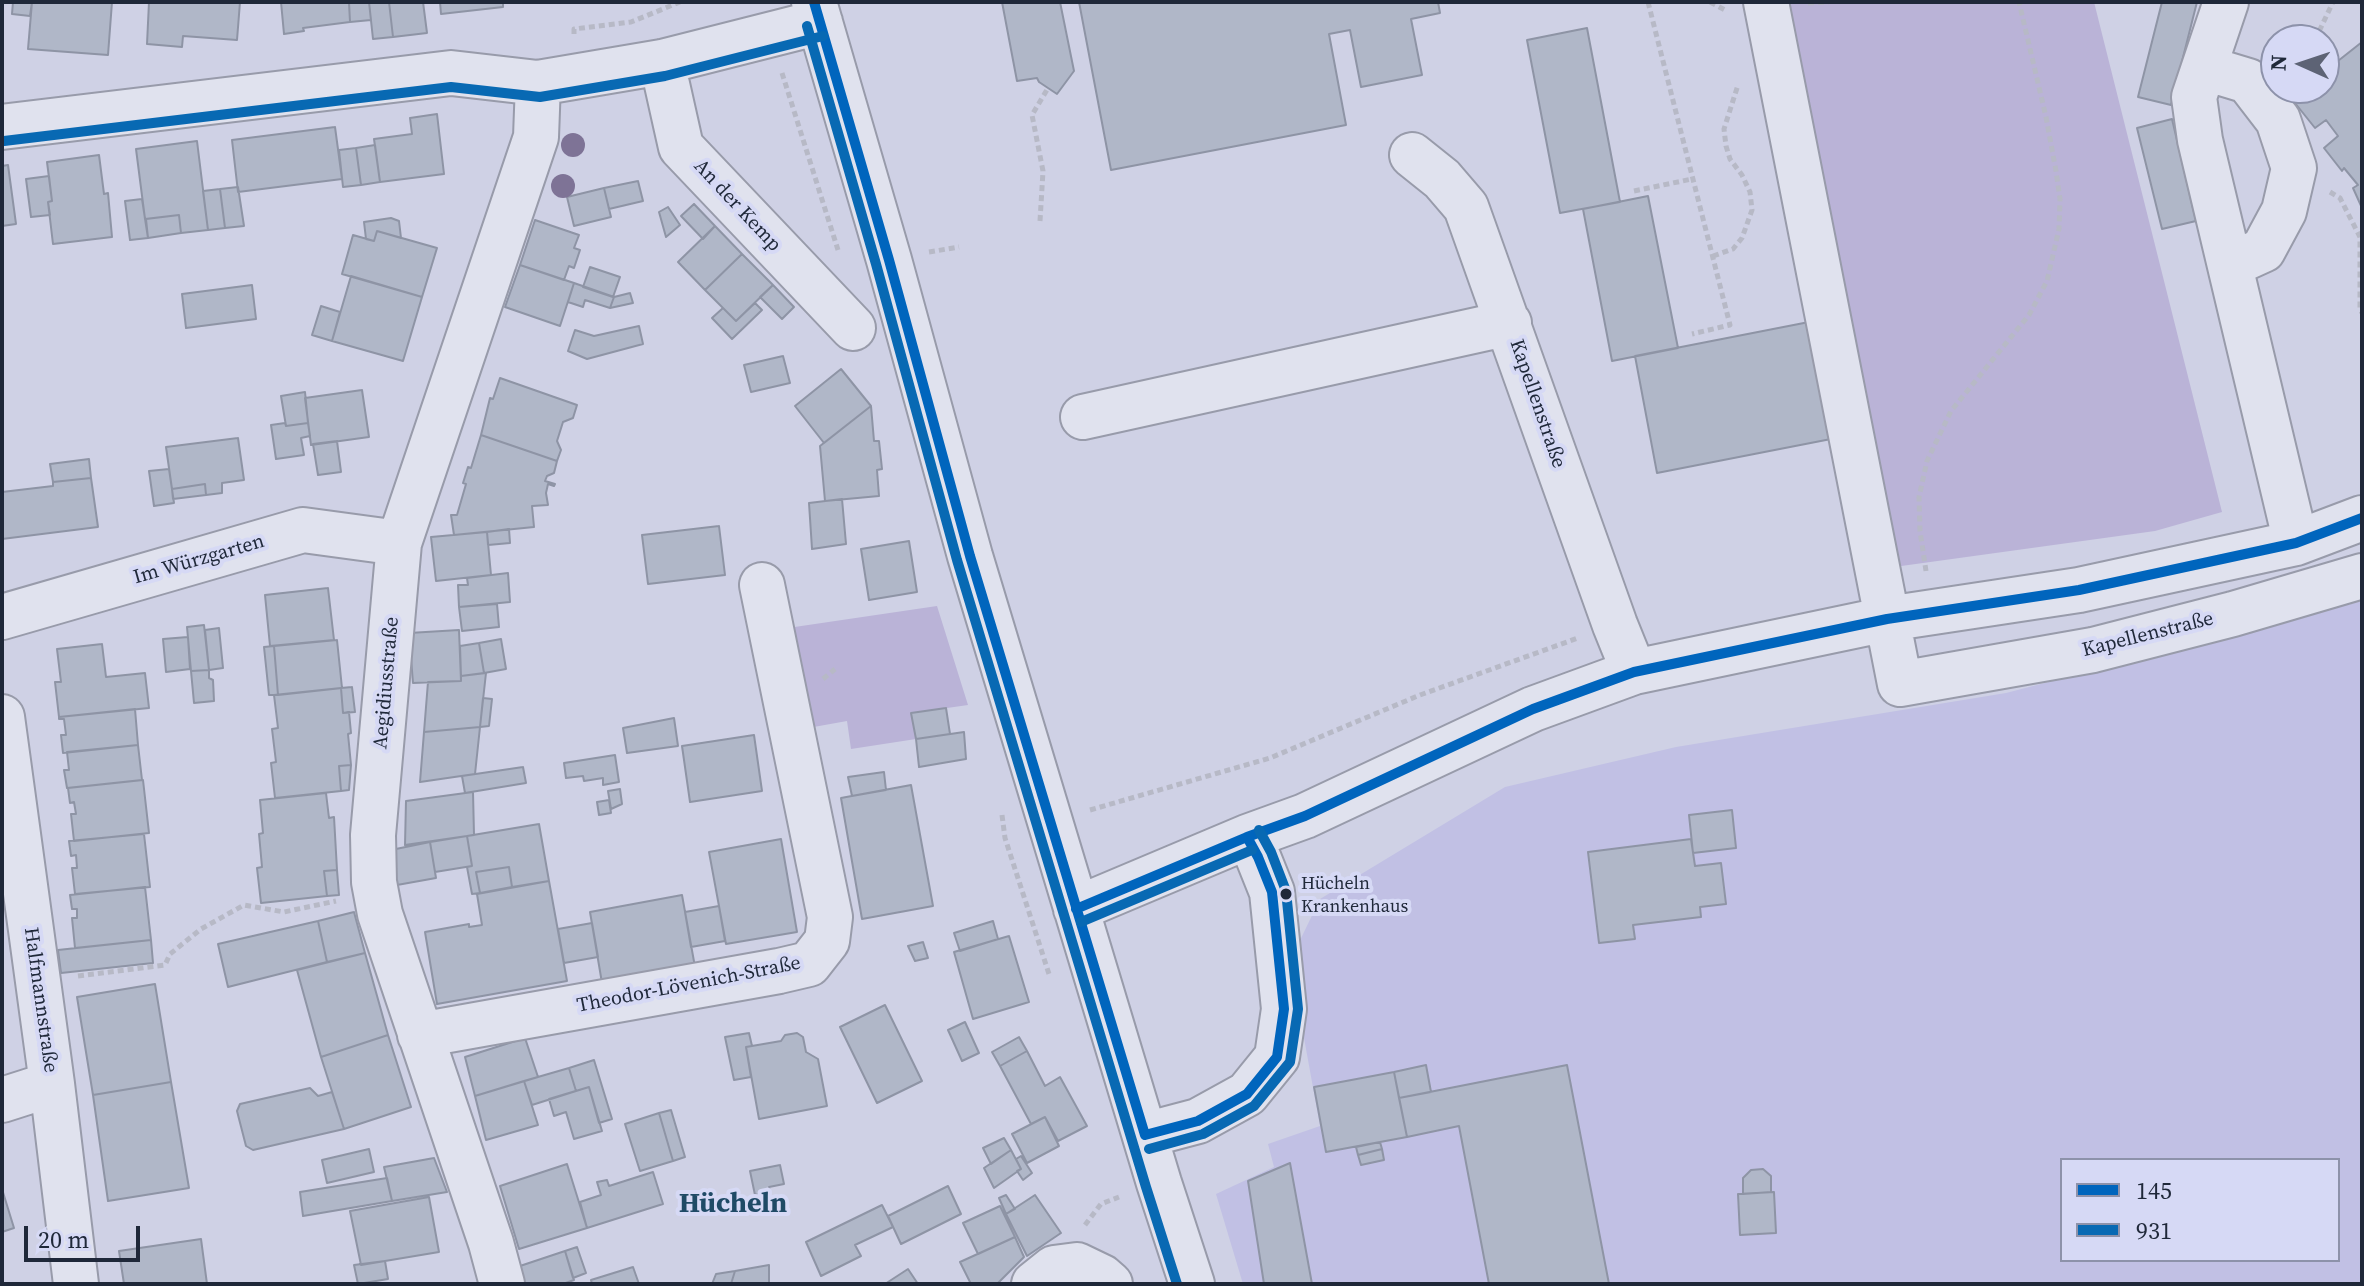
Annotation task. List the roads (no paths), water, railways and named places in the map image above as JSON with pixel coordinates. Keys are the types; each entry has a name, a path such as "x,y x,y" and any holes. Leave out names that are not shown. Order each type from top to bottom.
{"street":[{"path":"2226,2 2194,97 2200,140 2296,543"},
{"path":"1749,10 1887,619"},
{"path":"2,127 451,73 538,83 662,62 817,12 970,556 1192,1284"},
{"name":"An der Kemp","path":"662,62 681,147 853,328"},
{"path":"2205,68 2248,81 2278,120 2294,168 2284,211 2263,250 2230,265"},
{"name":"Aegidiusstraße","path":"502,1284 380,914 373,835 399,543 536,137 538,83"},
{"name":"Kapellenstraße","path":"1412,155 1442,179 1466,207 1634,672"},
{"path":"1083,417 1509,323"},
{"path":"1076,909 1305,816 1533,709 1634,672 1887,619 2079,590 2296,543 2362,518"},
{"name":"Im Würzgarten","path":"2,617 303,530 399,543"},
{"name":"Kapellenstraße","path":"1887,619 1900,684 2093,650 2233,614 2362,576"},
{"name":"Theodor-Lövenich-Straße","path":"420,1035 779,971 809,964 827,941 830,917 762,585"},
{"name":"Halfmannstraße","path":"2,717 76,1284"},
{"path":"1145,1135 1198,1121 1247,1094 1277,1057 1284,1009 1272,892 1247,837"},
{"path":"2,1100 52,1084"},
{"path":"1044,1276 1077,1265 1110,1284"}],"place":[{"name":"Hücheln Krankenhaus","path":"1286,894"}],"district":[{"name":"Hücheln","path":"733,1205"}]}
